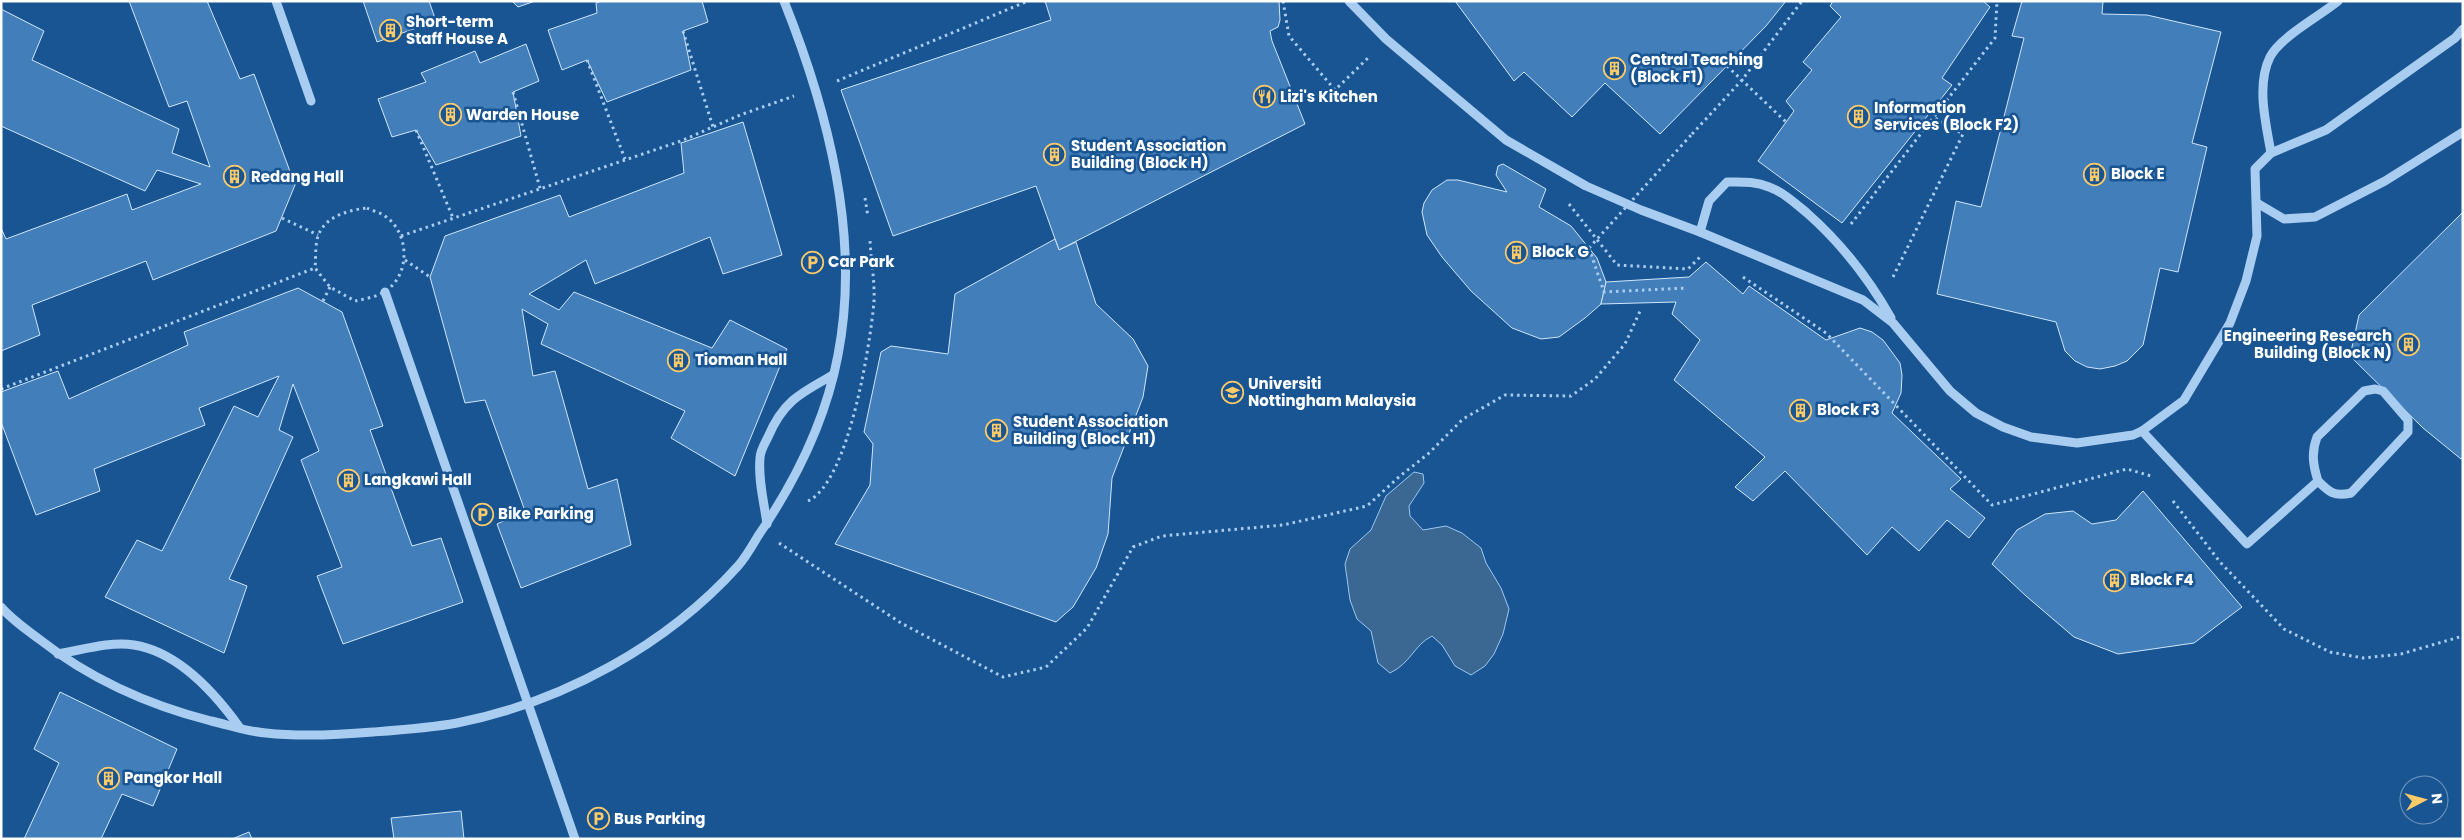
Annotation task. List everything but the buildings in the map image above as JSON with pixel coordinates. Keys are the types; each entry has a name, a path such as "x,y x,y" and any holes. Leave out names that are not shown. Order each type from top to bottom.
{"lane":[{"path":"276,1 311,101"},
{"path":"1,607 8,616 58,654 114,688 186,714 240,728 264,733 336,735 406,730 459,722 530,703 596,674 641,648 695,609 740,563 767,524 796,472 822,414 839,352 845,288 842,221 830,139 806,59 784,1"},
{"path":"1349,1 1386,39 1506,140 1586,186 1863,300 1893,323"},
{"path":"2271,152 2265,120 2264,85 2270,57 2284,41 2338,1"},
{"path":"1700,232 1709,202 1727,182 1749,181 1769,187 1793,201 1837,242 1855,262 1893,323 1950,391 1976,413 2002,427 2031,437 2077,442 2116,438 2142,431 2184,400 2230,323 2246,281 2256,236 2255,169 2271,152 2326,130 2456,38 2463,29"},
{"path":"2257,203 2284,219 2315,217 2385,181 2463,132"},
{"path":"385,292 530,703 575,839"},
{"path":"767,524 759,475 760,456 776,416 788,403 833,375"},
{"path":"2375,389 2383,391 2408,420 2408,432 2351,493 2340,496 2331,494 2318,481 2312,461 2313,447 2317,437 2364,391 2375,389"},
{"path":"2142,431 2247,544 2318,481"},
{"path":"58,654 99,647 134,645 157,653 186,669 200,681 220,700 240,728"}],"path":[{"path":"401,236 681,141 747,112 815,90 1028,1"},
{"path":"1283,1 1289,36 1335,90 1353,73"},
{"path":"1687,288 1604,292 1589,248 1742,80 1802,1"},
{"path":"1837,242 1995,38 1997,1"},
{"path":"683,31 713,127"},
{"path":"587,60 625,159"},
{"path":"1726,66 1786,122"},
{"path":"513,92 540,188"},
{"path":"1881,301 1964,134 1934,118"},
{"path":"416,130 453,218"},
{"path":"367,208 385,216 401,236 405,260 395,281 385,292 355,301 330,287 315,268 318,235 330,220 348,210 367,208"},
{"path":"282,218 318,235"},
{"path":"405,260 430,276"},
{"path":"1,389 315,268"},
{"path":"1736,272 1826,333 1992,505 2127,469 2154,477"},
{"path":"323,301 330,287"},
{"path":"761,533 796,552 901,623 1003,676 1046,667 1087,628 1133,547 1162,536 1283,525 1367,506 1428,454 1463,419 1505,394 1571,396 1595,379 1625,344 1641,309"},
{"path":"2172,500 2220,562 2284,629 2330,652 2364,658 2401,654 2463,636"}],"water":[{"path":"1414,472 1423,474 1424,483 1409,506 1410,516 1423,530 1446,526 1462,533 1481,548 1486,563 1501,588 1509,609 1503,634 1494,654 1485,666 1471,675 1455,666 1442,645 1432,636 1421,644 1403,664 1390,673 1378,663 1371,631 1357,619 1350,600 1345,564 1350,549 1371,530 1386,496"}],"place":[{"name":"Short-term Staff House A","path":"390,31"},
{"name":"Central Teaching (Block F1)","path":"1614,69"},
{"name":"Lizi's Kitchen","path":"1264,97"},
{"name":"Warden House","path":"450,115"},
{"name":"Information Services (Block F2)","path":"1858,117"},
{"name":"Student Association Building (Block H)","path":"1055,155"},
{"name":"Block E","path":"2095,174"},
{"name":"Redang Hall","path":"235,177"},
{"name":"Block G","path":"1516,252"},
{"name":"Car Park","path":"812,262"},
{"name":"Engineering Research Building (Block N)","path":"2408,345"},
{"name":"Tioman Hall","path":"679,360"},
{"name":"Universiti Nottingham Malaysia","path":"1232,393"},
{"name":"Block F3","path":"1801,410"},
{"name":"Student Association Building (Block H1)","path":"997,431"},
{"name":"Langkawi Hall","path":"348,480"},
{"name":"Bike Parking","path":"482,514"},
{"name":"Block F4","path":"2114,580"},
{"name":"Pangkor Hall","path":"108,778"},
{"name":"Bus Parking","path":"598,819"}]}
